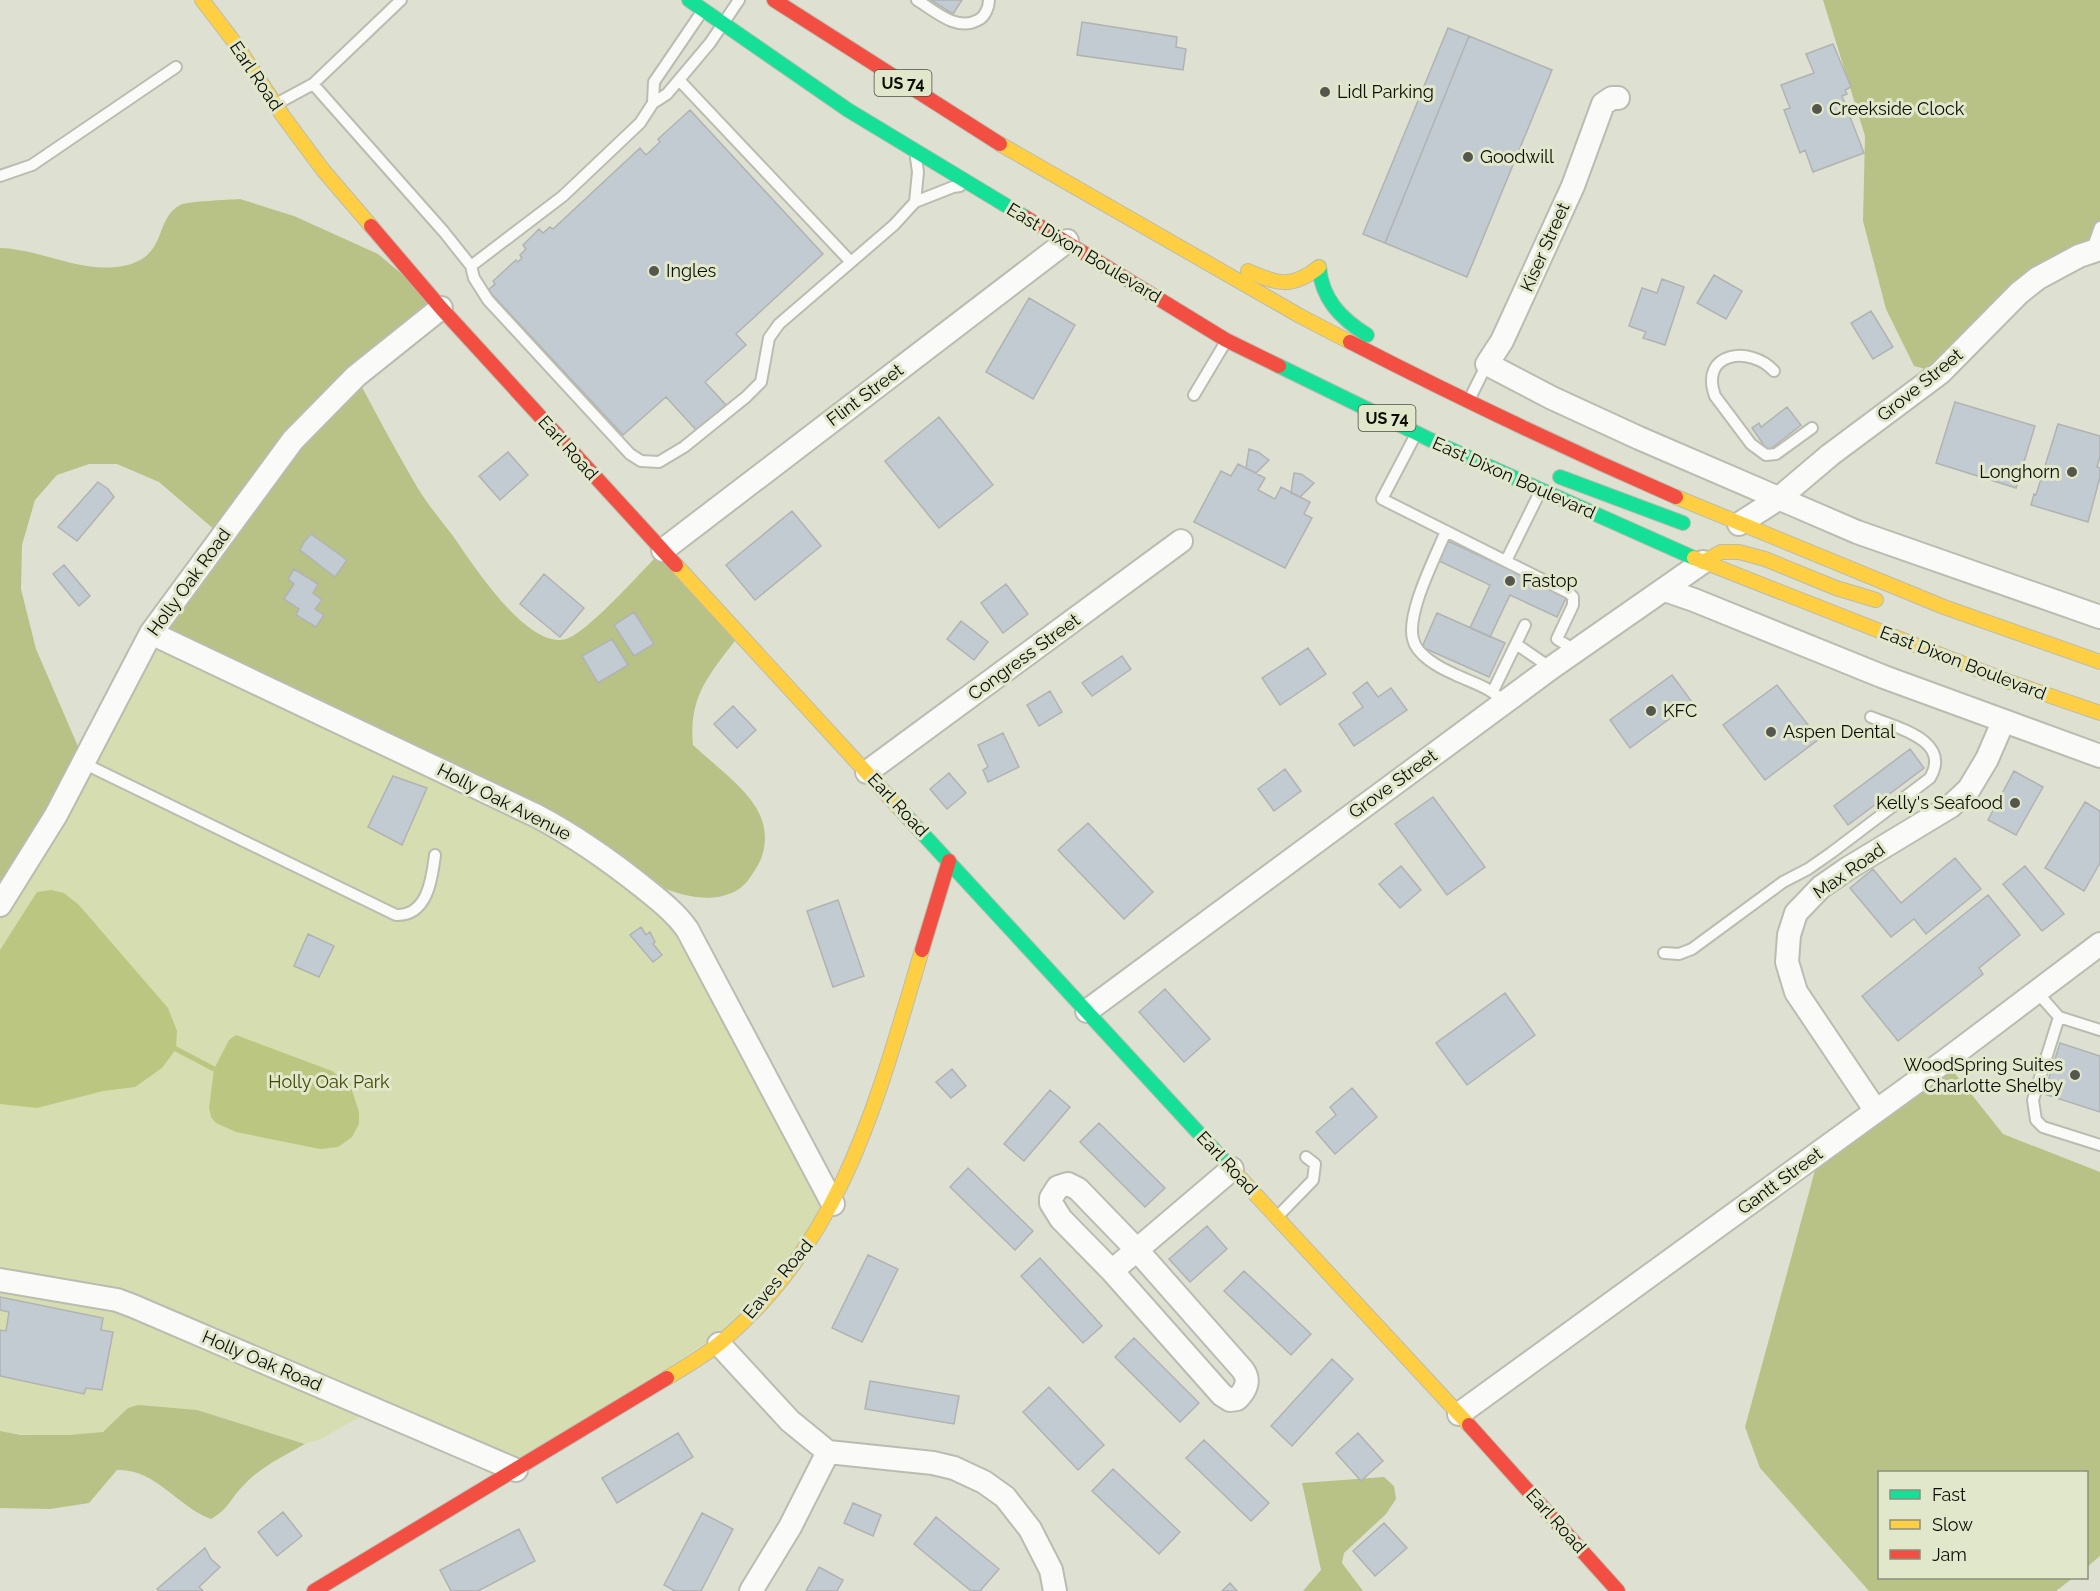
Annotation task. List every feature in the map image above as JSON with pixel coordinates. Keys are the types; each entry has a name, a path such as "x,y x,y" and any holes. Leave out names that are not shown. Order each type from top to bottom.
{"main road":[{"name":"Earl Road","path":"202,0 323,170 441,308 1459,1414 1618,1591"},
{"name":"East Dixon Boulevard","path":"688,0 706,5 724,24 848,110 1067,241 1226,340 1443,446 1702,562 1997,677 2100,713"},
{"name":"US 74","path":"774,0 970,126 1300,316 1438,387 1729,527 2100,662"},
{"path":"1126,216 1272,281 1282,283 1301,281 1319,267 1322,289 1334,309 1356,328 1434,375 1438,387"},
{"path":"1443,446 1497,454"},
{"path":"1549,473 1699,528"},
{"path":"1702,562 1728,551 1739,552 1831,586 1891,605"},
{"path":"1915,611 1929,611 1944,607"},
{"name":"Eaves Road","path":"314,1591 655,1386 719,1344 759,1307 791,1269 833,1204 860,1145 882,1085 949,861"}],"street":[{"name":"Kiser Street","path":"1487,364 1502,341 1573,186 1603,104 1612,98 1618,98"},
{"name":"Flint Street","path":"663,550 1067,241"},
{"name":"Grove Street","path":"1729,527 1778,499 1830,455 1940,373 2019,293 2038,278 2056,267 2095,250"},
{"name":"Holly Oak Road","path":"0,905 56,815 151,633 293,440 356,375 441,308"},
{"path":"1487,364 1584,413 1857,532 2100,617"},
{"name":"Congress Street","path":"867,772 1181,541"},
{"name":"Grove Street","path":"1087,1011 1499,697 1551,668 1702,562"},
{"path":"1665,590 1884,677 2100,756"},
{"name":"Holly Oak Avenue","path":"151,633 537,816 571,834 662,903 687,929 833,1204"},
{"name":"Max Road","path":"1876,1111 1796,992 1787,962 1789,935 1796,913 1821,887 1846,869 1957,801 1968,789 1987,759 2002,722"},
{"name":"Gantt Street","path":"1459,1414 1876,1111 2100,944"},
{"path":"1112,1271 1232,1168"},
{"path":"1068,1184 1078,1189 1137,1250 1246,1373 1246,1387 1237,1399 1230,1400 1222,1395 1112,1271 1061,1220 1053,1208 1052,1198 1058,1187 1068,1184"},
{"name":"Holly Oak Road","path":"0,1280 117,1300 516,1470"},
{"path":"719,1344 790,1421 828,1452 933,1463 954,1468 984,1482 1005,1497 1030,1529 1051,1570 1055,1591"},
{"path":"751,1591 790,1527 828,1452"}],"lane":[{"path":"275,105 313,84 401,0"},
{"path":"471,266 563,196 640,123 653,103 667,94 679,80 724,24 739,0"},
{"path":"917,0 958,24 970,24 981,19 989,6 989,0"},
{"path":"653,103 654,82 706,5"},
{"path":"0,176 32,165 176,67"},
{"path":"679,80 850,261"},
{"path":"313,84 444,232 471,266 474,278 488,300 630,454 641,461 659,462 684,447 746,397 761,382 770,338 779,324 894,225 915,202 953,187 973,186"},
{"path":"913,149 918,172 915,202"},
{"path":"2095,250 2100,227"},
{"path":"1194,395 1226,340"},
{"path":"1774,371 1761,361 1746,356 1726,357 1712,372 1712,387 1715,396 1751,444 1766,455 1776,454 1812,428"},
{"name":"Kiser Street","path":"1468,401 1487,364"},
{"path":"1417,433 1382,499 1569,593 1573,597 1573,605 1557,639 1576,651"},
{"path":"1506,561 1541,490"},
{"path":"1446,531 1416,606 1412,623 1412,639 1416,647 1425,657 1451,673 1499,697 1516,644 1525,625"},
{"path":"1516,644 1551,668"},
{"path":"1664,953 1679,954 1692,949 1783,882 1832,853 1930,778 1934,771 1935,755 1930,746 1922,739 1871,717"},
{"path":"83,763 396,915 409,913 416,908 428,892 435,855"},
{"path":"2037,992 2059,1017 2100,1030"},
{"path":"2059,1017 2033,1100 2036,1120 2043,1127 2100,1145"},
{"path":"1277,1217 1313,1180 1315,1164 1306,1157"}],"green space":[{"name":"Holly Oak Park","path":"151,633 537,816 662,903 833,1204 759,1307 516,1470 373,1409 321,1439 305,1444 197,1410 113,1424 106,1430 79,1436 0,1431 0,905"}],"shaded area":[{"path":"1823,0 2100,0 2100,227 2079,256 1940,373 1914,366 1886,309 1863,221 1865,136"},
{"path":"240,199 294,216 378,254 442,308 356,376 422,495 487,583 518,618 535,631 551,639 566,639 576,634 602,613 663,550 740,634 704,685 694,711 692,727 693,745 747,795 759,813 763,826 765,839 761,859 751,877 738,890 720,897 706,898 662,888 621,870 151,633 223,537 159,482 117,464 89,464 57,475 35,500 22,545 21,589 36,649 86,765 0,905 0,248 31,252 92,267 123,266 148,255 159,238 166,220 180,205"},
{"path":"51,890 64,893 79,905 168,1008 177,1031 176,1049 162,1068 135,1087 103,1091 37,1108 0,1104 0,950 37,892"},
{"path":"236,1035 332,1071 350,1084 359,1112 359,1124 352,1137 338,1147 320,1149 236,1132 216,1123 211,1117 209,1108 214,1069 229,1040"},
{"path":"1945,1061 2003,1134 2100,1172 2100,1556 2088,1566 2088,1471 1878,1471 1878,1579 2072,1579 2056,1591 1869,1591 1760,1468 1745,1427 1820,1152"},
{"path":"138,1405 197,1410 305,1444 257,1473 222,1511 211,1519 188,1506 155,1481 131,1471 117,1470 89,1503 50,1509 0,1508 0,1431 21,1435 103,1432 128,1408"},
{"path":"1384,1477 1394,1486 1396,1499 1386,1514 1344,1553 1342,1563 1363,1591 1303,1591 1321,1570 1302,1483"}],"building":[{"path":"931,0 962,0 953,14"},
{"path":"1082,22 1177,37 1176,47 1186,49 1183,70 1077,55"},
{"path":"1448,28 1469,36 1385,243 1363,234"},
{"name":"Goodwill","path":"1469,36 1552,70 1467,277 1385,243"},
{"name":"Creekside Clock","path":"1833,44 1851,87 1845,90 1847,94 1842,96 1864,153 1813,172 1805,150 1800,153 1784,110 1790,108 1781,85 1814,73 1806,54"},
{"name":"Ingles","path":"690,110 823,254 736,334 746,345 705,382 726,405 697,431 666,397 623,435 488,290 495,284 493,281 516,260 518,262 522,258 520,255 526,249 523,245 539,229 543,233 550,227 553,229 640,148 646,155 660,142 658,139"},
{"path":"1714,275 1742,291 1726,319 1697,303"},
{"path":"1662,279 1684,287 1665,345 1643,338 1646,332 1629,326 1642,288 1657,293"},
{"path":"1029,298 1075,325 1033,399 986,372"},
{"path":"1871,311 1893,347 1873,359 1851,323"},
{"path":"1955,402 2035,426 2016,488 1936,463"},
{"path":"1787,407 1801,425 1768,451 1752,428 1759,423 1761,427"},
{"path":"939,417 993,485 939,528 885,461"},
{"name":"Longhorn","path":"2058,424 2100,436 2100,457 2097,467 2100,468 2100,477 2088,522 2031,505"},
{"path":"1249,449 1269,460 1256,473 1246,468"},
{"path":"508,452 528,475 500,500 479,476"},
{"path":"1238,464 1265,478 1258,490 1275,499 1281,487 1310,502 1304,514 1312,518 1285,568 1194,522 1221,471 1231,476"},
{"path":"1294,473 1301,474 1314,483 1300,497 1291,493"},
{"path":"98,482 114,497 77,541 58,527"},
{"path":"792,511 821,546 755,600 726,565"},
{"path":"311,534 347,560 335,577 300,550"},
{"path":"1448,541 1567,596 1557,617 1510,595 1490,637 1470,628 1490,585 1439,561"},
{"path":"64,565 90,596 79,606 53,574"},
{"path":"294,569 318,584 313,593 322,600 315,609 324,615 316,627 296,615 299,609 284,599 294,584 288,579"},
{"path":"544,574 584,608 560,637 520,604"},
{"path":"1006,584 1028,614 1003,633 981,603"},
{"path":"634,612 654,644 634,656 614,625"},
{"path":"1437,613 1505,643 1489,677 1422,647"},
{"path":"961,621 988,642 974,660 947,639"},
{"path":"612,639 628,665 598,683 582,656"},
{"path":"1308,648 1326,674 1280,705 1262,678"},
{"path":"1122,656 1131,669 1092,696 1082,683"},
{"name":"KFC","path":"1672,675 1692,702 1630,748 1610,720"},
{"path":"1367,682 1378,697 1391,688 1407,710 1354,746 1339,724 1363,707 1353,693"},
{"name":"Aspen Dental","path":"1777,685 1819,739 1765,780 1723,725"},
{"path":"1050,691 1062,712 1039,726 1027,705"},
{"path":"733,706 756,730 737,748 714,724"},
{"path":"1003,733 1019,767 988,782 983,770 988,767 978,745"},
{"path":"1910,749 1924,768 1848,825 1834,806"},
{"path":"1285,769 1301,791 1274,811 1258,789"},
{"name":"Kelly's Seafood","path":"2014,771 2043,787 2016,835 1988,820"},
{"path":"949,773 966,793 947,809 930,789"},
{"path":"393,776 427,788 402,845 368,827"},
{"path":"1433,797 1485,867 1447,895 1395,824"},
{"path":"2085,802 2100,811 2100,863 2084,891 2045,868"},
{"path":"1088,823 1153,892 1124,919 1058,850"},
{"path":"1955,858 1981,889 1926,934 1914,919 1891,937 1850,888 1873,869 1901,903"},
{"path":"1401,866 1421,890 1400,908 1379,884"},
{"path":"2025,866 2064,914 2042,931 2003,884"},
{"path":"1988,895 2020,935 1979,968 1983,974 1898,1041 1862,996"},
{"path":"838,900 864,976 833,987 807,911"},
{"path":"641,927 646,935 650,932 655,942 653,944 662,955 653,962 630,935"},
{"path":"308,934 334,946 319,977 294,966"},
{"path":"1165,989 1210,1039 1184,1062 1139,1012"},
{"path":"1505,993 1535,1035 1467,1085 1436,1043"},
{"name":"WoodSpring Suites Charlotte Shelby","path":"2060,1043 2100,1056 2100,1112 2044,1094"},
{"path":"952,1069 966,1086 951,1098 936,1082"},
{"path":"1352,1088 1377,1117 1335,1154 1316,1132 1336,1115 1330,1107"},
{"path":"1050,1090 1070,1107 1024,1161 1004,1144"},
{"path":"1099,1123 1165,1188 1145,1207 1080,1142"},
{"path":"968,1168 1033,1231 1015,1250 950,1187"},
{"path":"1207,1226 1227,1249 1190,1282 1169,1259"},
{"path":"868,1255 898,1269 862,1342 832,1328"},
{"path":"1040,1258 1102,1326 1083,1343 1021,1276"},
{"path":"1244,1271 1311,1334 1291,1355 1224,1291"},
{"path":"0,1297 103,1318 101,1330 113,1332 102,1390 86,1388 84,1394 0,1376 0,1330 6,1331 9,1312 0,1310"},
{"path":"1134,1338 1199,1403 1180,1422 1115,1357"},
{"path":"1332,1359 1353,1379 1292,1446 1271,1426"},
{"path":"870,1381 959,1396 954,1424 865,1409"},
{"path":"1049,1387 1104,1445 1078,1470 1023,1412"},
{"path":"678,1433 693,1457 617,1503 602,1478"},
{"path":"1358,1433 1383,1461 1361,1481 1336,1453"},
{"path":"1204,1440 1269,1503 1251,1521 1186,1458"},
{"path":"1113,1469 1180,1532 1159,1554 1092,1491"},
{"path":"853,1503 881,1515 873,1536 844,1523"},
{"path":"283,1512 302,1536 277,1556 258,1532"},
{"path":"702,1513 733,1529 701,1591 675,1591 664,1585"},
{"path":"936,1517 999,1569 980,1591 971,1591 914,1544"},
{"path":"1384,1523 1407,1548 1375,1576 1353,1551"},
{"path":"519,1529 535,1561 478,1591 451,1591 440,1570"},
{"path":"205,1548 211,1559 220,1567 199,1587 203,1591 159,1591 157,1589"},
{"path":"819,1567 843,1580 837,1591 806,1591"},
{"path":"1230,1583 1237,1591 1222,1591"}],"waterway":[{"path":"176,1049 214,1069"}],"traffic: fast":[{"path":"689,0 848,110 1025,217"},
{"path":"1319,267 1324,289 1334,307 1367,335"},
{"path":"1279,366 1443,446 1694,558"},
{"path":"1560,477 1683,523"},
{"path":"899,808 1230,1167"}],"traffic: slow":[{"path":"202,0 235,43 283,116 323,170 371,226"},
{"path":"1000,144 1300,316 1350,342"},
{"path":"1248,271 1268,279 1284,282 1301,279 1319,267"},
{"path":"1676,497 1944,607 2100,662"},
{"path":"1703,562 1721,552 1739,552 1765,559 1836,588 1876,600"},
{"path":"1694,558 2007,681 2100,713"},
{"path":"676,565 899,808"},
{"path":"667,1378 720,1343 762,1303 798,1259 827,1212 851,1163 871,1112 922,950"},
{"path":"1230,1167 1469,1425"}],"traffic: jam":[{"path":"774,0 1000,144"},
{"path":"1025,217 1226,340 1279,366"},
{"path":"371,226 441,308 676,565"},
{"path":"1350,342 1512,422 1676,497"},
{"path":"922,950 949,861"},
{"path":"314,1591 667,1378"},
{"path":"1469,1425 1618,1591"}],"place":[{"name":"Lidl Parking","path":"1325,92"},
{"name":"Creekside Clock","path":"1817,109"},
{"name":"Goodwill","path":"1468,157"},
{"name":"Ingles","path":"654,271"},
{"name":"Longhorn","path":"2072,472"},
{"name":"Fastop","path":"1510,581"},
{"name":"KFC","path":"1651,711"},
{"name":"Aspen Dental","path":"1771,732"},
{"name":"Kelly's Seafood","path":"2015,803"},
{"name":"WoodSpring Suites Charlotte Shelby","path":"2075,1075"}]}
